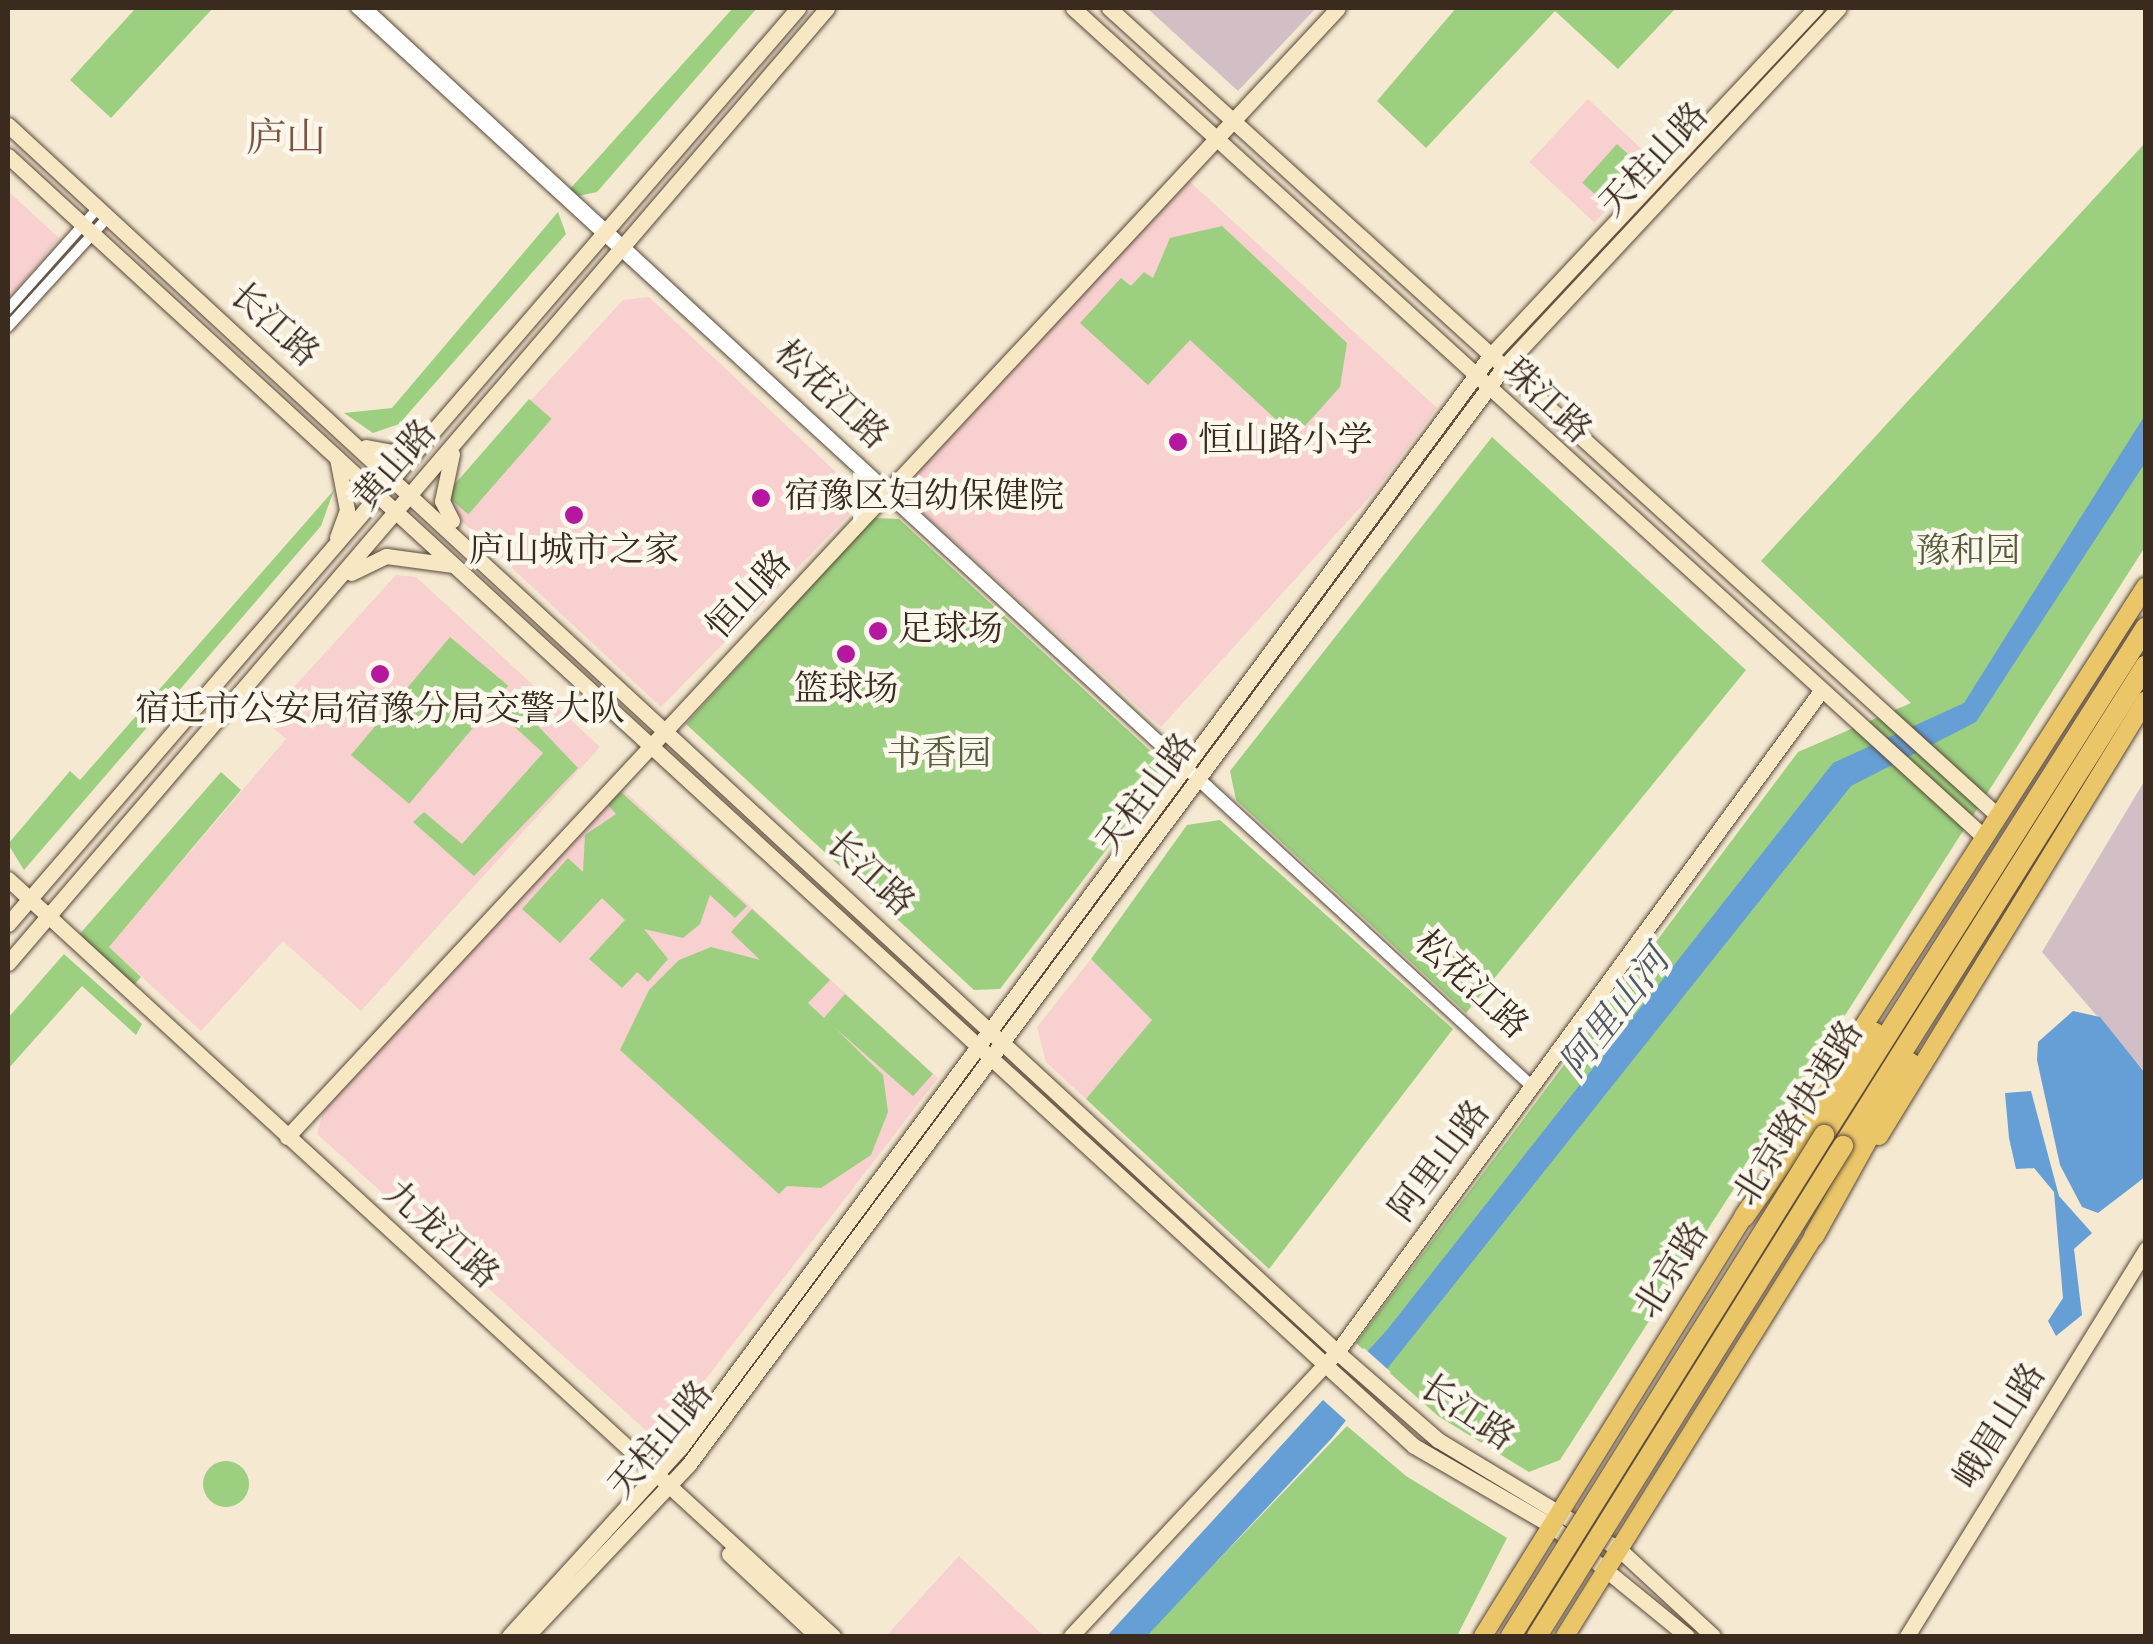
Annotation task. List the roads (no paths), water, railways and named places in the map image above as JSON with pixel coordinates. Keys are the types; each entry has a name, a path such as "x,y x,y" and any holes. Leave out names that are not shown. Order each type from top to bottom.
{"highway":[{"name":"北京路快速路","path":"1536,1636 2052,776 2146,627"},
{"name":"北京路快速路","path":"1511,1636 1833,1141 2043,830 2146,665"},
{"path":"1744,1216 1990,850 2052,776"},
{"path":"1814,1236 2043,830"}],"main road":[{"name":"北京路","path":"1483,1636 1982,835 2146,586"},
{"path":"1565,1636 2146,700"}],"street":[{"name":"松花江路","path":"356,8 622,247 1533,1088"},
{"name":"松花江路","path":"367,8 605,232"},
{"name":"黄山路","path":"8,924 798,8"},
{"name":"黄山路","path":"8,963 828,8"},
{"name":"珠江路","path":"1073,8 1820,692 1982,835"},
{"name":"珠江路","path":"1109,8 1997,815"},
{"name":"恒山路","path":"1230,119 1328,8"},
{"name":"恒山路","path":"284,1135 1213,137 1338,8"},
{"name":"天柱山路","path":"527,1636 661,1482 992,1058 1490,356 1816,8"},
{"name":"天柱山路","path":"509,1636 661,1482 990,1030 1193,773 1503,368 1839,8"},
{"name":"长江路","path":"8,125 396,476 1336,1352 1452,1450 1563,1509 1619,1550 1713,1636"},
{"name":"长江路","path":"8,156 1365,1402 1433,1460 1552,1526 1608,1567 1687,1636"},
{"path":"1313,229 1330,210"},
{"path":"8,326 103,212"},
{"path":"8,309 88,229"},
{"path":"356,441 392,452 436,430"},
{"path":"458,440 442,501 466,541"},
{"path":"330,552 347,510 335,454"},
{"path":"332,587 386,556 456,566"},
{"name":"阿里山路","path":"1070,1636 1336,1352 1820,692"},
{"name":"九龙江路","path":"8,879 44,919 834,1636"},
{"name":"九龙江路","path":"8,893 26,902"},
{"name":"九龙江路","path":"44,919 661,1482 817,1636"},
{"name":"峨眉山路","path":"1908,1636 2146,1248"}],"water":[{"path":"2145,415 2145,463 1976,722 1851,786 1332,1438 1147,1636 1107,1636 1387,1330 1833,763 1964,703"},
{"path":"2073,1011 2100,1017 2145,1073 2145,1177 2098,1213 2082,1207 2060,1165 2037,1060 2038,1042"},
{"path":"2031,1091 2059,1196 2092,1233 2074,1249 2082,1315 2056,1336 2048,1321 2063,1298 2054,1192 2034,1168 2016,1169 2009,1138 2005,1093"}],"place":[{"name":"恒山路小学","path":"1178,442"},
{"name":"宿豫区妇幼保健院","path":"761,498"},
{"name":"庐山城市之家","path":"574,515"},
{"name":"足球场","path":"878,631"},
{"name":"篮球场","path":"846,654"},
{"name":"宿迁市公安局宿豫分局交警大队","path":"380,674"}],"district":[{"name":"庐山","path":"286,141"}],"park label":[{"name":"豫和园","path":"1968,553"},
{"name":"书香园","path":"939,756"}],"water label":[{"name":"阿里山河","path":"1617,1014"}]}
